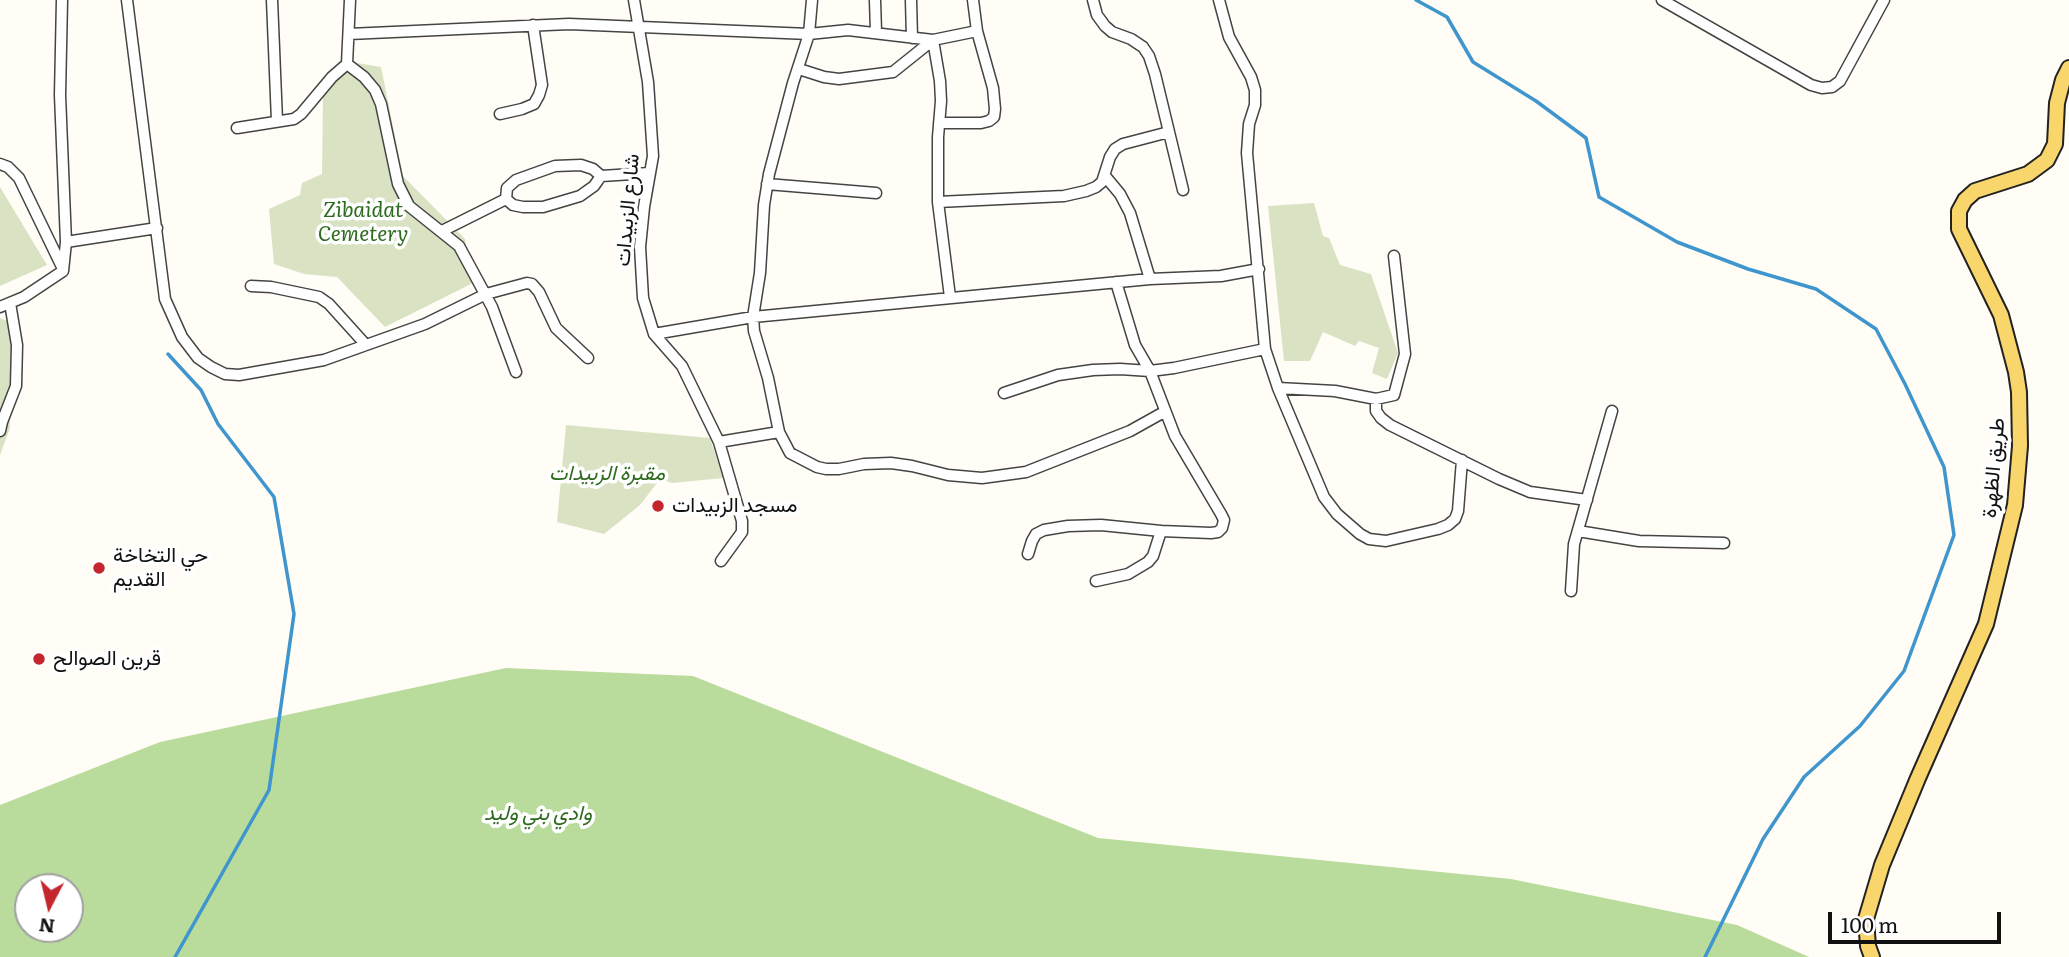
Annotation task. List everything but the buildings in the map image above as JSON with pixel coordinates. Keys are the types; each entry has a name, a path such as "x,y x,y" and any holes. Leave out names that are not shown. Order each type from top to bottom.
{"main road":[{"name":"طريق الظهرة","path":"1872,957 1868,946 1866,919 1882,865 1986,624 2015,505 2020,446 2016,372 1994,296 1959,229 1959,211 1965,200 1975,191 2028,174 2047,160 2056,144 2057,103 2069,68"}],"street":[{"path":"62,0 60,95 66,243 63,271"},
{"path":"127,0 165,299 182,337 198,358 225,374 239,375 324,360 425,324 486,294 519,284 532,284 539,292 556,328 588,358"},
{"path":"272,0 277,121"},
{"path":"237,128 294,119 302,114 332,77 347,64 350,0"},
{"name":"شارع الزبيدات","path":"634,0 652,120 653,156 640,247 643,298 654,334 682,366 719,442 742,520 741,532 721,561"},
{"path":"812,0 809,34 793,83 767,184 760,273 753,317 754,331 768,378 779,432 790,453 826,469 891,463 948,475 982,478 1027,472 1130,431 1164,412"},
{"path":"876,0 876,32"},
{"path":"911,0 912,38"},
{"path":"939,123 981,123 994,117 992,88 977,31 973,0"},
{"path":"1093,0 1097,15 1105,26 1143,47 1149,56 1182,190"},
{"path":"1219,0 1229,37 1251,77 1255,90 1247,153 1265,349 1278,388 1324,497 1337,514 1369,540 1386,541 1448,525 1455,519 1458,511 1462,460"},
{"path":"1662,0 1811,85 1822,88 1832,87 1840,81 1884,0"},
{"path":"349,34 569,23 809,34 848,30 933,40 977,31"},
{"path":"500,114 534,104 539,95 542,85 533,25"},
{"path":"799,69 839,79 893,72 933,40"},
{"path":"933,40 940,81 938,202 950,298"},
{"path":"347,64 375,90 381,104 398,184 409,206 459,246 492,307 516,372"},
{"path":"938,202 1065,196 1096,187 1105,176 1115,149 1169,132"},
{"path":"0,164 8,167 19,178 63,271"},
{"path":"506,199 507,188 516,180 555,166 581,165 593,169 601,176 649,173"},
{"path":"506,199 513,205 543,207 580,196 594,186 601,176"},
{"path":"1105,176 1121,194 1130,213 1150,279"},
{"path":"767,184 876,193"},
{"path":"442,231 506,199"},
{"path":"66,243 157,228"},
{"path":"1278,388 1335,391 1376,399 1394,395 1405,354 1394,256"},
{"path":"654,334 753,317 1150,279 1221,276 1259,269"},
{"path":"0,431 16,386 17,345 5,305 24,297 63,271"},
{"path":"1028,554 1036,534 1068,526 1101,525 1211,533 1222,528 1224,520 1164,412 1150,371 1136,345 1116,282"},
{"path":"251,286 271,287 319,297 329,304 366,345"},
{"path":"1004,393 1058,375 1093,370 1150,371 1174,368 1265,349"},
{"path":"1376,399 1376,411 1390,425 1499,479 1530,492 1587,500"},
{"path":"1571,591 1573,551 1612,411"},
{"path":"719,442 779,432"},
{"path":"1096,581 1128,574 1148,562 1153,556 1161,531"},
{"path":"1578,531 1639,541 1724,543"}],"green space":[{"name":"Zibaidat Cemetery","path":"351,62 381,67 403,176 465,239 473,283 385,327 337,277 304,274 274,264 269,209 300,195 302,183 322,174 323,97"},
{"path":"0,187 47,265 0,286"},
{"path":"1314,203 1323,236 1329,238 1340,265 1371,274 1398,353 1387,379 1372,373 1379,348 1359,341 1355,346 1323,332 1310,361 1284,361 1268,206"},
{"path":"0,318 7,321 23,359 9,401 10,428 0,455"},
{"name":"مقبرة الزبيدات","path":"566,425 710,438 723,478 672,483 660,479 640,505 604,534 557,522"},
{"name":"وادي بني وليد","path":"506,668 693,676 1098,838 1511,879 1737,925 1809,957 0,957 0,805 160,742"}],"waterway":[{"path":"1416,0 1447,17 1473,62 1536,101 1586,138 1599,197 1677,242 1748,269 1816,289 1876,329 1944,467 1954,535 1904,671 1860,726 1804,777 1763,839 1705,957"},
{"path":"168,354 201,390 218,424 274,497 294,614 269,790 175,957"}],"place":[{"name":"مسجد الزبيدات","path":"658,506"},
{"name":"حي التخاخة القديم","path":"99,568"},
{"name":"قرين الصوالح","path":"39,659"}]}
